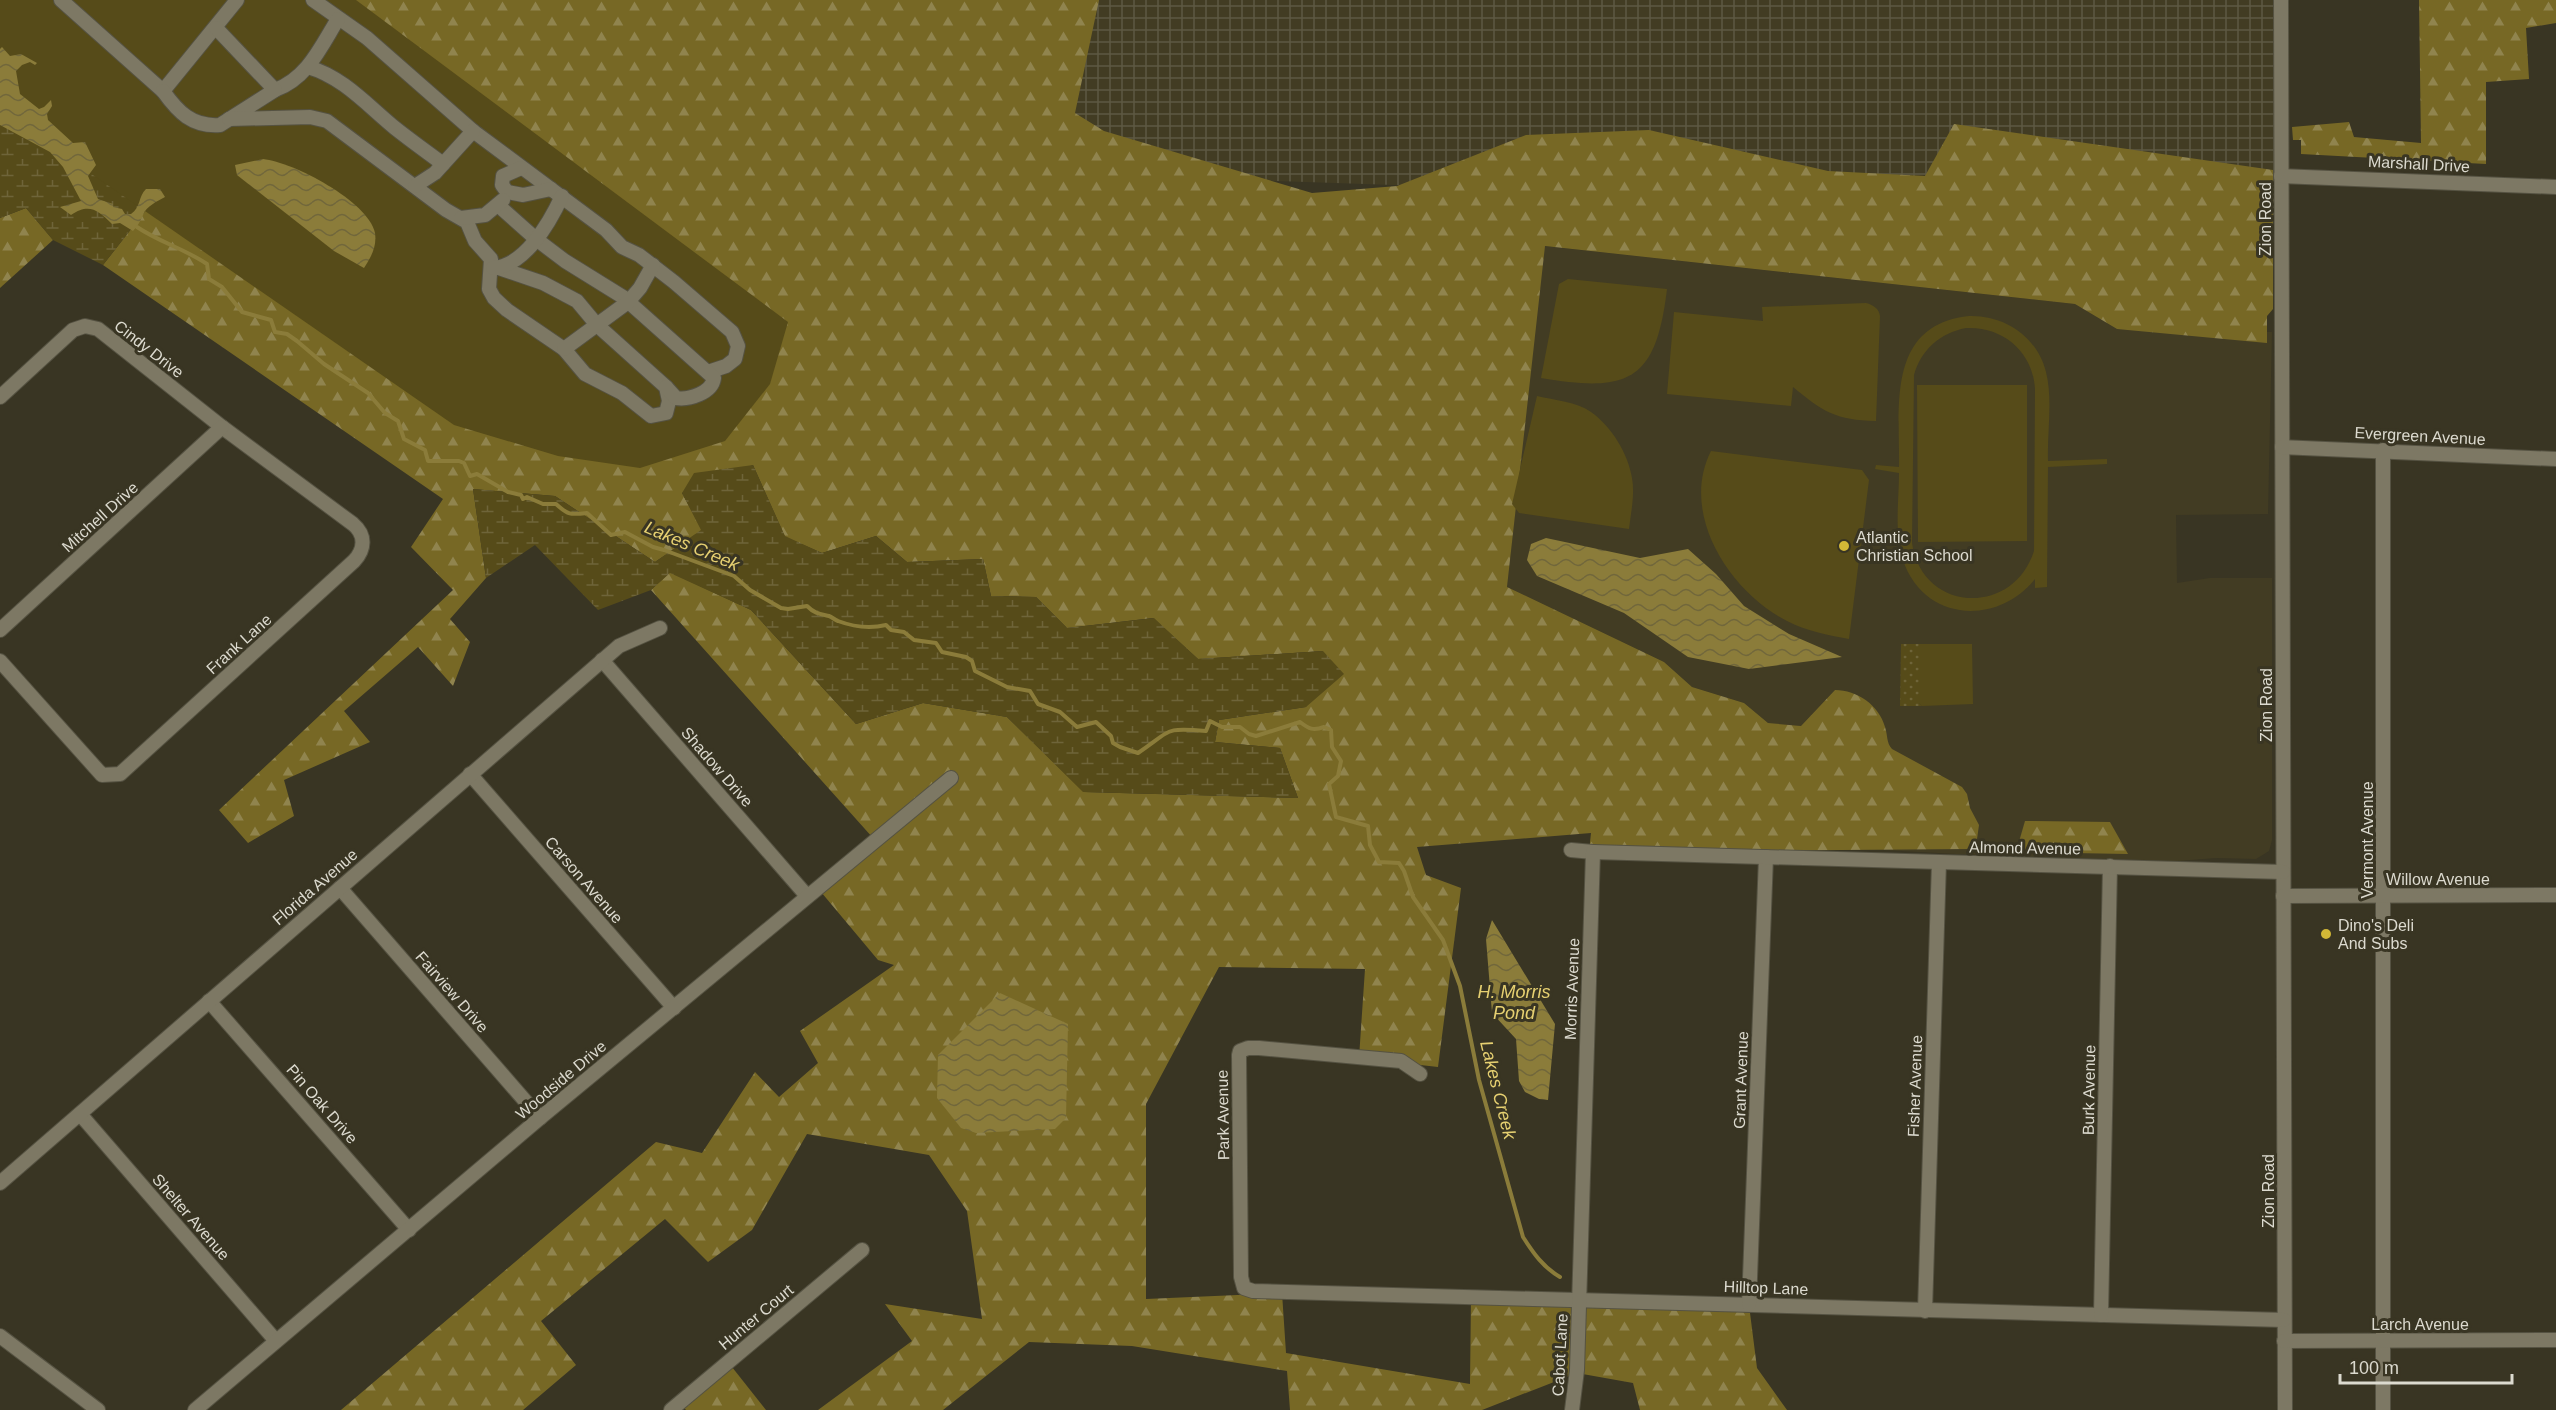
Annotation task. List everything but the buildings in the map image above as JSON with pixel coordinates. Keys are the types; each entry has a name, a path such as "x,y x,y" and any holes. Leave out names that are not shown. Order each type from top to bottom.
{"street":[{"path":"61,0 163,90 179,112 196,122 220,125 296,79 308,67 338,19"},
{"path":"163,90 237,0"},
{"path":"313,0 367,38 473,131 606,230 622,247 653,265 736,337 738,350 734,362 708,372"},
{"name":"Zion Road","path":"2281,0 2284,1410"},
{"path":"216,28 275,90"},
{"path":"308,67 330,74 342,82 443,164"},
{"path":"229,119 320,118 467,222 475,241 491,259 495,268 489,289 494,298 514,315 564,349 585,374 622,393 651,416 660,416 668,411 669,401 666,387"},
{"path":"415,186 443,164 473,131"},
{"path":"521,168 503,176 502,185 507,192 518,195 556,193"},
{"name":"Marshall Drive","path":"2281,176 2556,187"},
{"path":"461,218 485,215 499,206 507,192"},
{"path":"495,268 520,255 550,222 556,193"},
{"path":"495,268 543,283 577,301 597,325 676,398 692,397 713,384 714,378 708,372 628,302 536,239 499,206"},
{"path":"564,349 628,302 640,288 653,265"},
{"name":"Cindy Drive","path":"0,397 73,330 85,326 98,329 222,427"},
{"name":"Mitchell Drive","path":"0,630 222,427"},
{"name":"Frank Lane","path":"0,661 102,775 120,774 360,555 363,540 358,528 305,486 222,427"},
{"name":"Evergreen Avenue","path":"2282,447 2556,459"},
{"name":"Vermont Avenue","path":"2383,450 2383,1410"},
{"name":"Florida Avenue","path":"0,1183 602,660 619,646 660,628"},
{"name":"Shadow Drive","path":"602,660 807,896"},
{"name":"Carson Avenue","path":"470,774 674,1008"},
{"name":"Woodside Drive","path":"195,1410 540,1118 951,778"},
{"path":"1571,850 1766,856"},
{"name":"Morris Avenue","path":"1579,1300 1593,852"},
{"name":"Almond Avenue","path":"1766,856 2283,872"},
{"name":"Grant Avenue","path":"1749,1304 1766,856"},
{"name":"Fisher Avenue","path":"1925,1311 1939,862"},
{"name":"Burk Avenue","path":"2101,1315 2110,866"},
{"name":"Fairview Drive","path":"340,888 540,1118"},
{"name":"Willow Avenue","path":"2283,896 2556,895"},
{"name":"Pin Oak Drive","path":"209,1001 409,1230"},
{"name":"Park Avenue","path":"1247,1290 1243,1286 1241,1277 1240,1051 1259,1048 1401,1061 1420,1074"},
{"name":"Shelter Avenue","path":"80,1114 276,1341"},
{"name":"Hunter Court","path":"671,1410 862,1250"},
{"name":"Hilltop Lane","path":"1247,1290 2284,1320"},
{"name":"Cabot Lane","path":"1572,1410 1576,1386 1579,1300"},
{"path":"0,1336 98,1410"},
{"name":"Larch Avenue","path":"2284,1341 2556,1340"}],"shaded area":[{"path":"635,0 2276,0 2274,215 629,159"},
{"name":"Atlantic Christian School","path":"1544,246 2075,304 2117,329 2272,332 2268,514 2176,515 2177,583 2210,578 2272,578 2272,840 2269,851 2256,859 2216,858 2177,861 1865,849 1835,690 1801,726 1768,723 1744,703 1692,687 1664,662 1507,587"}],"green space":[{"path":"0,0 146,210 103,265 53,240 26,208 0,218"},
{"path":"0,0 356,0 788,322 770,384 725,441 640,468 558,456 454,425 67,157 0,88"},
{"path":"354,0 1099,0 1075,113 1104,131 1312,193 1397,186 1526,135 1649,130 1828,171 1925,176 1954,124 2273,170 2273,309 2267,316 2267,343 2117,329 2075,304 1545,246 1507,587 1664,662 1692,687 1744,703 1768,723 1801,726 1835,690 1859,696 1878,712 1892,749 1962,787 1979,825 1977,839 1971,849 1589,852 1591,833 1417,847 1426,875 1461,888 1438,1067 1359,1058 1365,969 1219,967 1146,1104 1146,1299 1282,1293 1286,1353 1470,1384 1471,1297 1689,1304 1750,1313 1757,1368 1787,1410 1640,1410 1633,1383 1577,1373 1482,1410 1290,1410 1287,1371 1132,1346 1029,1342 943,1410 818,1410 912,1341 885,1304 982,1319 967,1211 929,1155 807,1134 752,1230 708,1262 665,1219 541,1321 576,1365 523,1410 341,1410 656,1142 702,1153 755,1072 779,1097 818,1063 800,1031 894,965 878,960 816,886 873,838 651,590 670,572 751,610 856,724 923,703 1007,717 1084,792 1298,798 1280,748 1215,742 1219,720 1306,707 1323,651 1198,659 1153,618 1067,628 1036,597 991,596 983,559 907,562 876,536 822,553 785,537 753,465 682,493 702,530 655,562 555,496 473,489 486,578 450,619 470,642 453,686 418,647 344,711 370,742 284,780 294,816 248,843 219,810 453,590 411,547 443,499 103,265 146,210"},
{"path":"2419,0 2556,0 2556,23 2526,28 2529,79 2486,82 2486,164 2301,154 2301,140 2293,140 2292,127 2349,122 2354,137 2421,143"},
{"path":"26,208 53,240 0,288 0,218"},
{"path":"1568,279 1667,289 1655,344 1646,362 1633,374 1617,381 1596,383 1541,378 1559,284"},
{"path":"1866,303 1876,308 1880,316 1876,421 1850,419 1831,413 1813,403 1793,387 1791,406 1667,394 1674,312 1763,321 1762,307"},
{"path":"1969,316 1995,319 2027,338 2042,359 2048,383 2048,461 2107,459 2107,464 2048,467 2047,587 2035,588 2035,579 2019,594 2001,605 1981,610 1962,610 1943,605 1927,595 1913,580 1900,550 1899,473 1875,469 1876,465 1899,467 1900,395 1903,372 1911,352 1923,335 1942,323","holes":["1957,330 1992,331 2014,344 2029,364 2033,376 2035,389 2034,551 2023,572 2007,587 1989,596 1969,598 1949,594 1932,583 1919,566 1912,543 1914,375 1921,358 1940,338"]},
{"path":"1917,385 2027,385 2027,541 1918,542"},
{"path":"1537,396 1585,409 1612,432 1627,459 1632,478 1633,497 1629,529 1519,513 1512,504"},
{"path":"1711,451 1862,470 1869,480 1849,639 1809,630 1787,621 1766,608 1729,571 1706,525 1701,500 1703,475"},
{"path":"753,465 785,536 822,553 876,536 907,562 983,559 991,596 1036,597 1067,628 1154,618 1198,659 1323,651 1344,674 1306,707 1219,720 1215,742 1280,748 1298,798 1083,792 1007,717 923,703 856,724 751,610 670,573 651,590 598,610 535,545 486,578 473,489 555,496 655,562 701,530 682,493 694,473"},
{"path":"1901,644 1919,644 1919,703 1922,706 1900,706"},
{"path":"1919,644 1972,644 1973,704 1922,706 1919,703"},
{"path":"2025,821 2110,822 2128,854 2016,852"},
{"path":"728,1362 766,1410 686,1410 678,1401"}],"water":[{"path":"2,47 10,56 21,54 37,63 35,65 30,62 22,65 16,71 20,94 39,109 51,100 52,106 47,114 48,120 73,143 85,142 96,165 88,176 98,199 122,209 125,214 131,214 146,189 160,189 165,197 147,209 133,231 120,223 112,224 93,210 83,209 71,215 60,207 81,201 63,167 50,152 0,125 0,49"},
{"path":"263,159 310,175 359,208 375,233 374,247 364,268 334,251 237,175 235,165"},
{"path":"1546,538 1640,558 1688,549 1716,574 1744,606 1789,634 1842,657 1749,669 1688,657 1624,613 1537,576 1527,560 1531,544"},
{"name":"H. Morris Pond","path":"1492,920 1555,1024 1548,1100 1539,1099 1525,1092 1519,1081 1516,1039 1492,1013 1486,939"},
{"path":"1000,993 1068,1024 1066,1118 1055,1129 976,1133 961,1128 937,1098 938,1055"}],"waterway":[{"name":"Lakes Creek","path":"137,227 207,264 209,279 222,287 242,312 271,320 275,332 287,334 324,364 368,393 385,413 398,421 404,439 425,450 428,461 459,461 464,463 470,476 477,474 508,492 521,495 523,499 527,497 543,504 556,504 570,513 587,513 611,535 625,532 653,547 734,576 750,590 781,608 807,606 837,621 868,627 886,625 891,630 904,632 914,640 936,643 942,652 966,657 972,661 975,671 1007,687 1030,691 1038,704 1060,712 1077,727 1096,722 1111,736 1113,743 1138,753 1163,735 1175,730 1206,731 1210,721 1222,727 1240,727 1256,736 1300,722 1311,729 1324,727 1331,730 1332,747 1341,761 1338,776 1329,784 1336,817 1368,826 1370,845 1379,862 1399,863 1413,897 1443,940 1460,986 1479,1080 1523,1237 1539,1260 1560,1277"}],"place":[{"name":"Atlantic Christian School","path":"1844,546"},
{"name":"Dino's Deli And Subs","path":"2326,934"}]}
